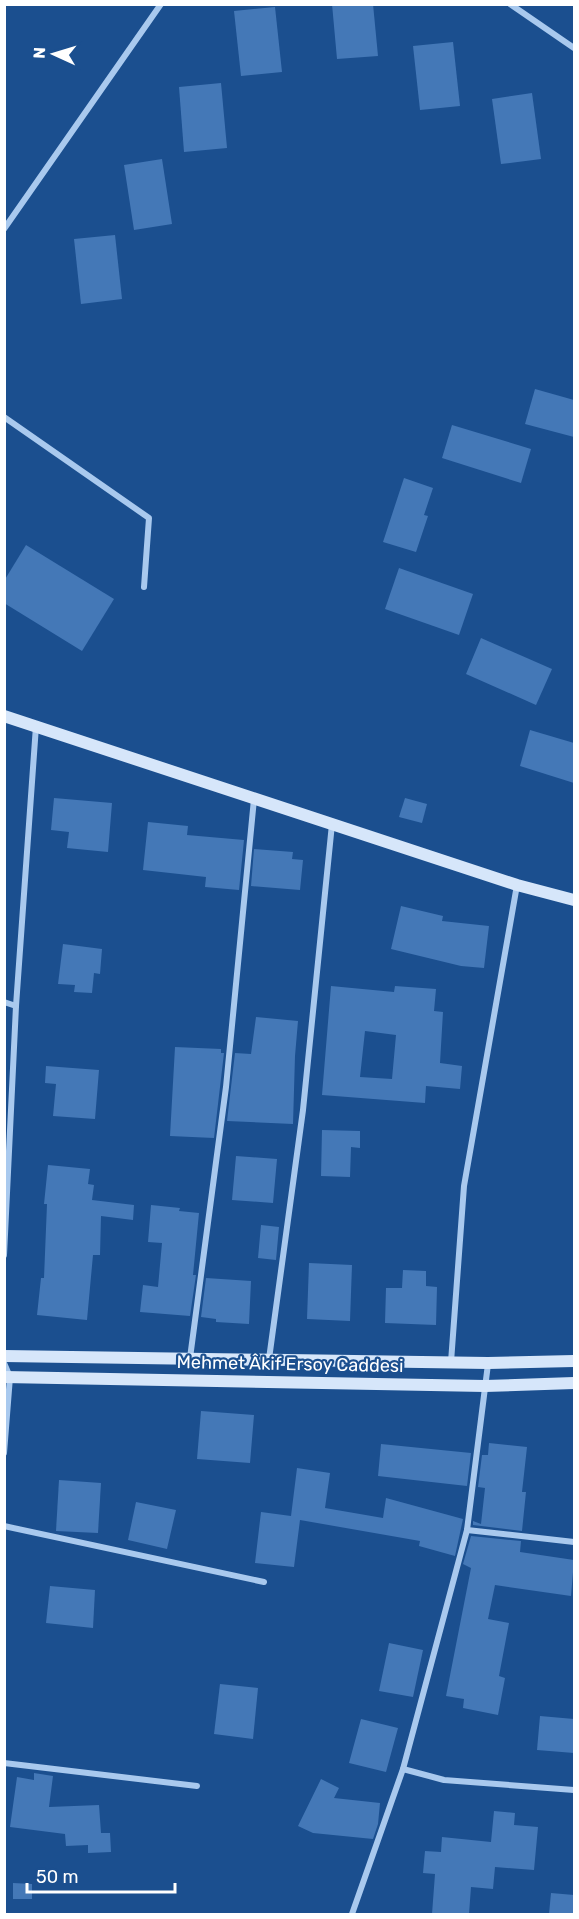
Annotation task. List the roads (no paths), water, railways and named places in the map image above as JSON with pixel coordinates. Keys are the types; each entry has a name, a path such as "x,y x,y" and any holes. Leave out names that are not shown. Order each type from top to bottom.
{"main road":[{"path":"4,716 517,885 574,900"},
{"name":"Mehmet Âkif Ersoy Caddesi","path":"4,1356 488,1363 574,1361"},
{"name":"Mehmet Âkif Ersoy Caddesi","path":"7,1377 486,1386 574,1383"}],"street":[{"path":"4,229 160,4"},
{"path":"510,4 574,48"},
{"path":"4,417 149,518 144,587"},
{"path":"4,1255 16,1006 36,726"},
{"path":"190,1359 226,1087 254,799"},
{"path":"269,1359 303,1110 332,824"},
{"path":"451,1362 464,1186 517,885"},
{"path":"4,1002 16,1006"},
{"path":"4,1363 7,1377 4,1453"},
{"path":"352,1914 403,1769 467,1530 488,1363"},
{"path":"4,1526 264,1582"},
{"path":"467,1530 574,1542"},
{"path":"4,1763 197,1786"},
{"path":"403,1769 444,1780 574,1790"}]}
